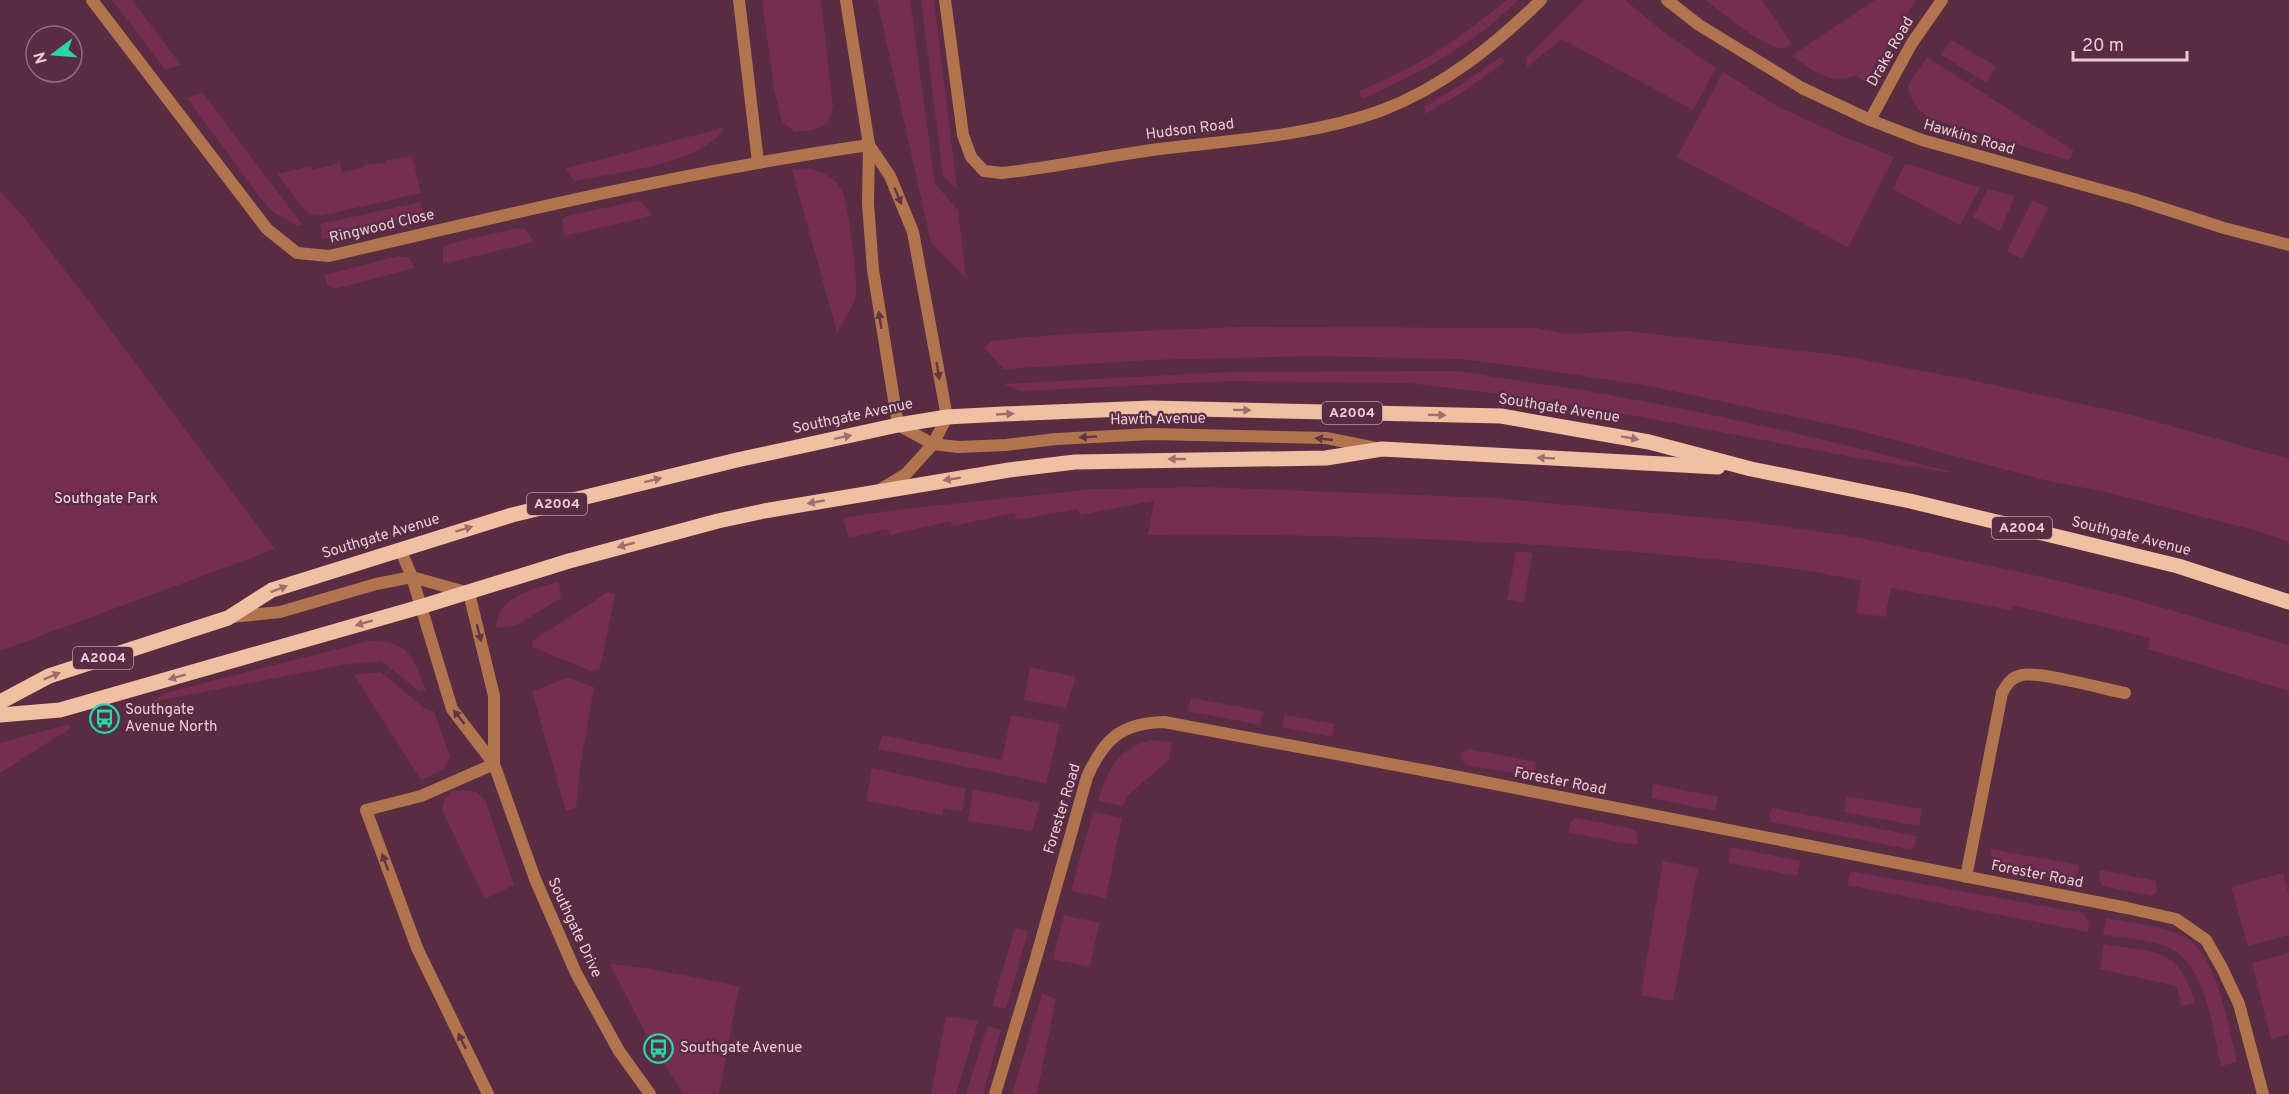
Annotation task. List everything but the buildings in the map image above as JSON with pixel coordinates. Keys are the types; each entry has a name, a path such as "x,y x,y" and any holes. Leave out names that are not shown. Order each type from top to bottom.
{"main road":[{"name":"Southgate Avenue","path":"0,702 49,676 228,618 272,590 524,512 737,460 898,425 947,417 1151,408 1501,416 1649,442 1751,469 1910,501 2178,566 2289,602"},
{"name":"Southgate Avenue","path":"0,716 60,710 469,593 569,561 717,521 1009,470 1075,462 1326,458 1382,449 1751,469"}],"street":[{"name":"Ringwood Close","path":"92,0 267,229 297,253 329,256 586,195 758,162 869,145"},
{"path":"739,0 758,162"},
{"path":"846,0 869,145 868,204 873,270 898,425"},
{"name":"Hudson Road","path":"945,0 963,135 971,157 984,171 1002,173 1157,149 1272,135 1331,125 1381,110 1422,91 1470,62 1541,0"},
{"name":"Hawkins Road","path":"1666,0 1715,36 1802,88 1870,120 1933,143 2289,245"},
{"name":"Drake Road","path":"1870,120 1912,43 1942,0"},
{"path":"869,145 890,176 913,232 947,417 933,444 906,474 874,492"},
{"name":"Hawth Avenue","path":"898,425 933,444 958,447 1006,446 1056,439 1187,434 1326,438 1382,449"},
{"name":"Southgate Drive","path":"400,549 412,577 452,709 494,764 535,879 576,972 619,1051 650,1094"},
{"path":"228,618 280,612 376,584 412,577 469,593"},
{"name":"Southgate Drive","path":"469,593 494,696 494,764"},
{"path":"1966,876 2002,693 2007,684 2013,678 2032,674 2125,693"},
{"name":"Forester Road","path":"995,1094 1087,777 1097,755 1108,741 1122,731 1134,726 1164,723 1433,772 2176,919 2206,940 2222,968 2239,1004 2263,1094"},
{"path":"488,1094 417,948 366,810 421,796 494,764"}],"green space":[{"path":"112,0 132,0 181,65 165,69"},
{"path":"762,0 821,0 833,106 828,123 813,130 795,132 782,122 774,89"},
{"path":"877,0 910,0 935,184 958,210 966,278 931,243"},
{"path":"921,0 934,0 957,189 943,176"},
{"path":"1507,0 1518,0 1483,31 1464,44 1404,80 1362,99 1359,91 1381,82 1437,51"},
{"path":"1584,0 1625,0 1662,31 1716,68 1693,110 1562,39 1527,67 1526,58"},
{"path":"1705,0 1762,0 1792,44 1782,48 1772,46 1741,27"},
{"path":"1875,0 1916,0 1863,81 1856,75 1847,78 1830,78 1791,56"},
{"path":"1951,40 1996,66 1987,83 1941,55"},
{"path":"1501,57 1505,62 1458,95 1425,114 1425,106"},
{"path":"1927,57 2074,151 2069,160 1929,118 1912,100 1908,85"},
{"path":"1723,72 1777,106 1894,157 1848,247 1677,157"},
{"path":"202,92 302,224 299,226 273,212 261,199 187,98"},
{"path":"724,128 713,140 697,150 656,165 574,181 566,168"},
{"path":"412,156 421,193 320,216 305,211 277,174 311,166 312,170 340,163 342,172 363,168 364,165 386,163 386,160"},
{"path":"1909,164 1980,188 1960,225 1893,189 1904,165"},
{"path":"808,168 823,173 835,182 842,190 847,209 856,295 837,332 792,170"},
{"path":"1988,189 2015,196 2000,231 1973,217"},
{"name":"Southgate Park","path":"0,191 27,221 275,549 0,651"},
{"path":"637,201 642,202 652,216 564,236 562,220 567,216"},
{"path":"2032,201 2049,207 2022,259 2007,251"},
{"path":"421,202 423,215 322,239 320,224"},
{"path":"517,228 525,229 534,242 443,264 443,248 449,244"},
{"path":"398,256 408,257 415,268 334,289 327,285 325,275"},
{"path":"1235,327 1538,328 1566,334 1627,331 1836,355 1966,379 2132,415 2289,459 2289,542 2261,532 2106,492 2048,481 1857,430 1644,385 1516,366 1459,359 1315,356 1152,360 1004,369 985,349 990,341 1050,335"},
{"path":"1458,371 1642,401 1722,417 1958,474 1847,456 1636,416 1491,393 1408,383 1229,381 1020,391 1004,384 1228,372"},
{"path":"1205,487 1495,498 1753,522 1855,537 2126,597 2289,645 2289,691 2148,649 2150,638 2012,605 2011,610 1891,588 1885,617 1856,613 1861,581 1743,562 1445,540 1327,536 1148,535 1154,501 1080,515 1078,509 1017,520 1014,513 953,526 950,521 891,535 887,529 849,538 843,518 894,510 1094,489"},
{"path":"1516,551 1532,553 1524,603 1507,600"},
{"path":"559,581 561,598 517,625 496,628 502,608 510,601 529,591"},
{"path":"608,592 615,595 600,669 591,671 533,647 532,641"},
{"path":"369,641 393,644 408,653 426,690 419,691 381,661 343,665 151,702 165,693"},
{"path":"1030,667 1076,677 1066,708 1024,700"},
{"path":"381,672 424,708 434,711 450,757 444,769 421,780 354,675"},
{"path":"568,678 594,687 576,808 566,811 532,691"},
{"path":"1191,698 1263,711 1260,725 1188,711"},
{"path":"1011,715 1060,724 1046,783 878,749 882,735 1002,760"},
{"path":"1285,715 1335,724 1332,737 1282,727"},
{"path":"69,724 71,728 0,773 0,743"},
{"path":"1151,740 1172,742 1169,760 1128,795 1123,806 1098,801 1110,770 1122,755 1139,744"},
{"path":"1469,749 1536,762 1534,776 1466,765 1461,759 1462,753"},
{"path":"872,768 966,789 962,811 944,808 942,815 866,801"},
{"path":"1653,784 1718,797 1715,811 1651,798"},
{"path":"973,789 1040,803 1032,831 968,821"},
{"path":"451,791 476,792 485,800 514,885 485,899 442,810 444,801"},
{"path":"1847,796 1922,809 1919,826 1844,812"},
{"path":"1772,808 1916,836 1915,847 1907,849 1771,822 1769,817"},
{"path":"1093,812 1122,818 1106,898 1071,891"},
{"path":"1576,818 1634,829 1638,835 1637,845 1568,833 1570,822"},
{"path":"1731,847 1800,861 1797,876 1728,863"},
{"path":"1991,849 2079,865 2076,880 2030,874 2008,868 1991,855"},
{"path":"1663,861 1698,868 1673,1001 1641,995"},
{"path":"2100,870 2156,881 2157,893 2151,896 2103,886 2099,881"},
{"path":"1850,871 2083,913 2089,923 2088,932 1847,885"},
{"path":"2283,873 2289,897 2289,935 2248,946 2231,887"},
{"path":"1064,915 1099,923 1090,967 1053,959"},
{"path":"2106,918 2165,929 2183,936 2195,945 2205,958 2220,992 2237,1062 2221,1066 2206,999 2191,967 2180,955 2167,947 2152,942 2103,935"},
{"path":"1015,928 1028,932 1006,1009 992,1006"},
{"path":"2104,944 2152,952 2173,961 2188,984 2195,1003 2182,1006 2176,986 2100,969"},
{"path":"2289,953 2289,1034 2271,1039 2252,963"},
{"path":"610,964 645,968 739,986 719,1094 683,1094 646,1034"},
{"path":"1042,994 1056,999 1037,1094 1012,1094"},
{"path":"946,1016 978,1021 956,1094 931,1094"},
{"path":"987,1026 1001,1030 983,1094 966,1094"}],"place":[{"name":"Southgate Avenue North","path":"104,719"},
{"name":"Southgate Avenue","path":"659,1048"}]}
